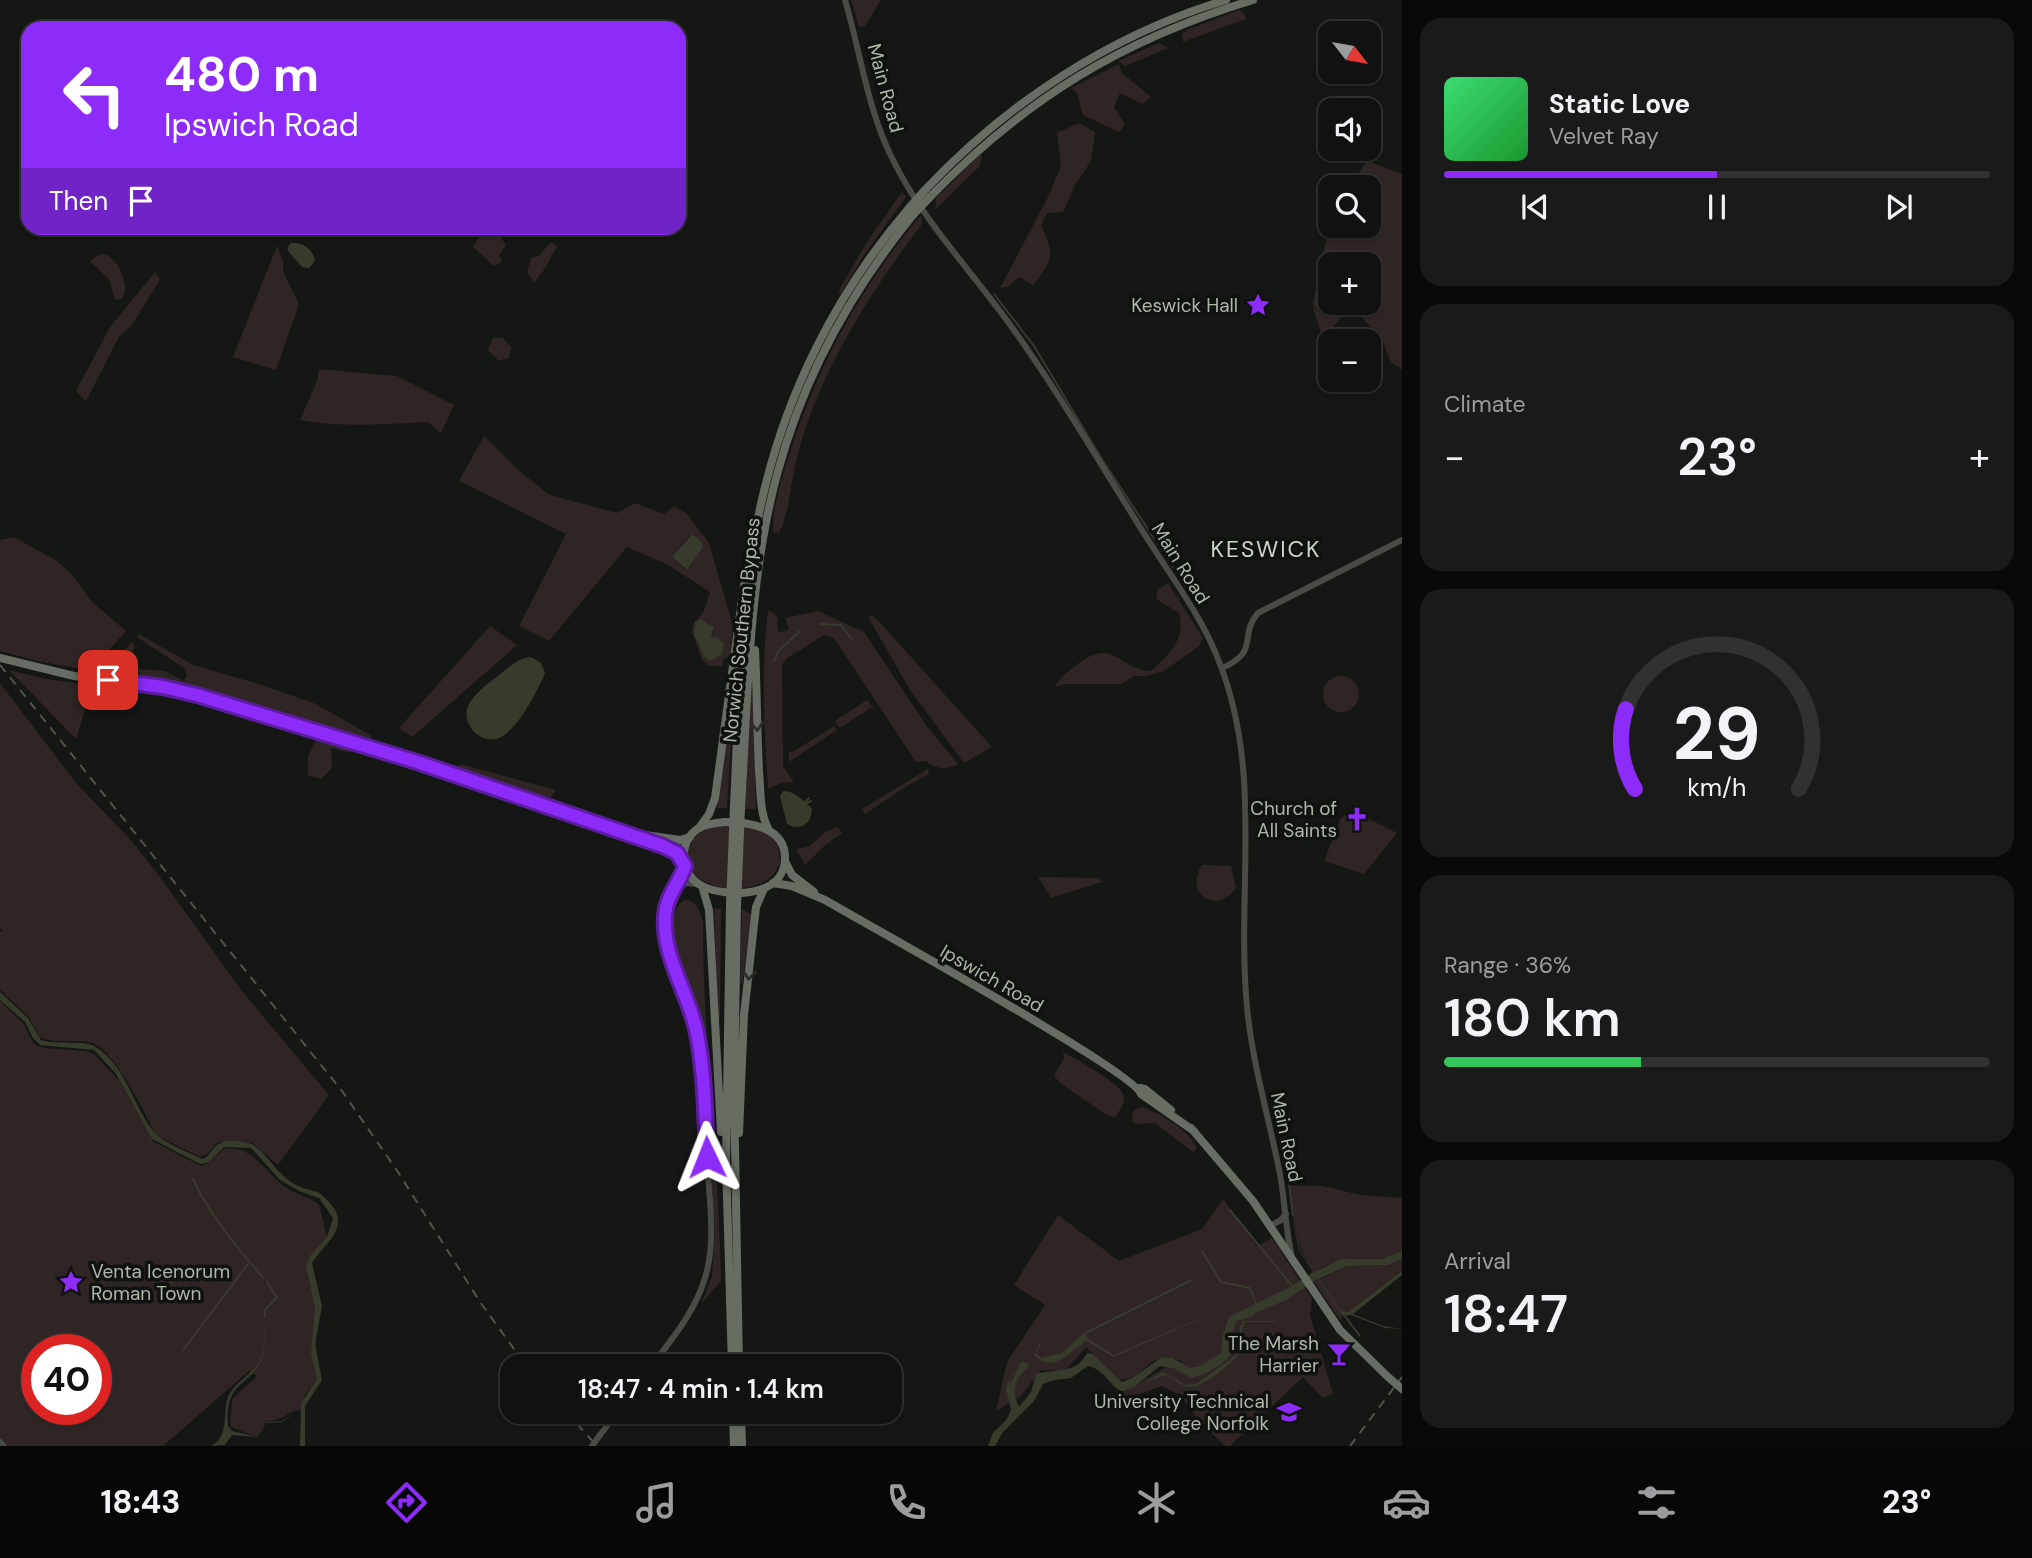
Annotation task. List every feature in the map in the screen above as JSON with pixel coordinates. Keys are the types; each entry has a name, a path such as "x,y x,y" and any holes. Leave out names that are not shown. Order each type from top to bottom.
{"highway":[{"name":"Norwich Southern Bypass","path":"732,1354 726,1076 744,643 752,553 760,507 795,393 830,323 862,268 985,132 1062,75 1135,35 1226,0"},
{"name":"Norwich Southern Bypass","path":"927,194 984,144 1065,83 1164,31 1252,0"},
{"name":"Norwich Southern Bypass","path":"737,807 765,525 788,438 815,369 851,302 911,212"},
{"path":"728,1247 709,910 700,885 689,875 684,849 709,814 715,798 750,539 761,491 775,451"},
{"path":"700,885 731,892 764,889 780,874 785,861 781,842 769,830 761,805 755,646 765,525"},
{"path":"3,659 75,676 163,687 230,704 402,757 625,832 672,850 685,864"},
{"path":"699,828 736,822 769,830"},
{"path":"625,832 680,840 690,837"},
{"name":"Ipswich Road","path":"785,861 792,875 825,900"},
{"name":"Ipswich Road","path":"773,883 792,886 825,900 1074,1044 1140,1088 1141,1094 1194,1131 1238,1181 1340,1330 1402,1389"},
{"path":"737,1279 740,1080 744,1015 756,907 764,889"},
{"name":"Norwich Southern Bypass","path":"733,905 739,1354"},
{"path":"733,1424 734,1446"},
{"path":"741,1424 742,1446"}],"main road":[{"name":"Main Road","path":"845,0 880,130 896,168 918,203 1045,376 1203,627 1222,668 1241,743 1246,791 1244,912 1247,1007 1293,1259"},
{"path":"1222,668 1242,656 1248,645 1253,620 1258,613 1402,540"},
{"path":"660,1354 696,1301 707,1273 710,1246 700,1049 693,1017 671,961 665,937 666,906 685,864"},
{"path":"673,890 685,883 700,885"},
{"path":"1272,1228 1287,1217"},
{"path":"592,1446 609,1424"},
{"path":"0,1442 4,1446"}],"shaded area":[{"path":"851,0 881,0 865,26 859,27"},
{"path":"1239,10 1244,13 1246,19 1183,42 1182,34 1187,30"},
{"path":"1159,43 1168,48 1125,66 1118,61"},
{"path":"1119,64 1122,73 1151,97 1143,104 1120,93 1114,107 1125,125 1119,132 1083,115 1077,93 1071,88"},
{"path":"1079,123 1095,132 1091,161 1075,185 1063,212 1047,213 1041,225 1050,250 1045,270 1033,285 1019,277 1008,287 1000,288 1047,199 1061,166 1057,133"},
{"path":"980,155 980,166 935,210 936,198"},
{"path":"1367,161 1402,174 1402,370 1391,362 1381,339 1381,329 1372,329 1360,315 1381,315 1381,252 1323,252 1327,238 1381,238 1381,175 1357,175"},
{"path":"902,192 906,197 864,255 841,293 838,292 868,240"},
{"path":"921,215 922,224 872,295 829,371 801,443 784,519 779,533 773,532 775,504 788,459 826,361 859,300"},
{"path":"481,235 499,235 506,245 499,256 503,261 494,266 473,247"},
{"path":"551,242 557,246 534,283 527,272 531,258 539,256"},
{"path":"291,243 303,245 310,250 315,261 309,268 302,267 288,251"},
{"path":"277,246 283,260 283,271 299,304 276,370 233,357"},
{"path":"104,254 113,260 121,273 126,288 122,299 115,300 109,279 90,261"},
{"path":"155,272 160,280 132,325 119,337 86,401 76,391 110,327"},
{"path":"1318,276 1318,315 1351,315 1341,318 1331,329 1320,329 1313,303"},
{"path":"493,338 503,338 511,347 509,358 499,361 488,350"},
{"path":"319,369 397,376 454,405 441,433 428,422 348,425 300,420 317,381"},
{"path":"484,436 519,471 550,495 617,513 635,503 664,514 674,506 687,514 709,543 733,626 730,656 723,659 723,666 709,666 702,660 692,632 693,624 704,611 710,592 668,565 627,547 549,641 519,626 566,534 459,481","holes":["690,535 701,541 691,566 686,570 672,557","701,619 714,630 711,639 714,637 724,644 704,656 694,624"]},
{"path":"692,534 701,541 703,547 687,570 672,557"},
{"path":"14,537 57,561 70,572 92,602 126,631 108,651 102,673 0,651 0,540"},
{"path":"1168,583 1203,638 1199,646 1164,671 1147,676 1134,676 1122,684 1065,684 1055,687 1071,669 1099,654 1107,653 1130,665 1151,671 1174,646 1180,631 1179,613 1156,599 1158,589"},
{"path":"768,610 778,619 777,628 780,633 789,629 785,618 818,611 864,632 926,725 958,764 942,768 926,761 916,762 834,638 824,635 786,659 782,666 783,766 794,782 781,783 768,789 764,677"},
{"path":"872,615 992,747 964,763 910,690 868,617"},
{"path":"701,619 714,627 711,638 716,637 724,644 722,654 710,661 704,656 694,636 695,622"},
{"path":"490,626 517,645 412,737 399,728"},
{"path":"139,634 193,665 316,704 372,736 368,743 227,698 145,682 113,670 116,660 132,642 135,646 125,668 165,671 184,681 187,675 184,668 137,637"},
{"path":"737,651 727,808 717,808"},
{"path":"531,657 541,663 545,673 522,716 509,731 496,739 482,737 476,733 466,714 471,701 510,666"},
{"path":"9,670 46,679 93,685 76,739"},
{"path":"1341,676 1353,682 1359,694 1353,706 1341,712 1329,706 1323,694 1329,682"},
{"path":"751,679 756,809 745,809"},
{"path":"0,683 76,783 129,838 154,869 242,991 329,1095 278,1165 251,1142 218,1142 207,1154 200,1157 160,1137 155,1133 127,1081 108,1055 89,1042 58,1041 40,1037 28,1016 0,990 0,932 3,931 0,928"},
{"path":"867,700 875,710 871,708 840,728 835,721"},
{"path":"834,726 837,730 789,762 789,750 791,753"},
{"path":"317,737 353,748 351,753 331,748 332,768 321,779 308,775 308,757"},
{"path":"460,764 556,790 548,802 466,776 458,769"},
{"path":"928,769 929,774 865,814 862,809"},
{"path":"783,791 795,794 812,809 808,822 804,825 796,827 787,824 780,796"},
{"path":"1353,811 1397,833 1364,874 1324,861 1341,818"},
{"path":"723,825 753,828 770,835 775,841 780,862 767,880 745,888 732,889 709,883 694,873 688,854 693,841 704,830"},
{"path":"838,827 842,833 805,865 796,849 810,846 825,832"},
{"path":"1202,865 1231,866 1236,888 1220,900 1205,898 1199,893 1197,885 1197,876"},
{"path":"1038,877 1098,878 1102,882 1051,898"},
{"path":"684,900 695,904 703,923 720,1236 721,1281 701,1304 712,1276 715,1232 703,1048 688,995 674,962 676,956 673,918"},
{"path":"714,908 721,909 720,1018 718,1018"},
{"path":"742,909 752,915 742,984 740,983"},
{"path":"0,992 28,1018 41,1040 89,1044 105,1054 122,1075 147,1122 164,1140 202,1159 222,1143 237,1141 252,1144 287,1179 321,1194 330,1203 336,1212 337,1228 312,1263 322,1306 315,1344 322,1380 305,1406 305,1446 300,1446 301,1403 317,1379 311,1354 315,1308 306,1265 310,1256 327,1237 333,1218 319,1198 280,1180 251,1148 224,1147 209,1162 200,1164 152,1139 116,1074 94,1050 40,1045 25,1022 0,1000"},
{"path":"0,1001 23,1023 34,1044 44,1048 94,1054 120,1082 154,1142 201,1166 224,1149 243,1151 257,1160 284,1186 319,1204 327,1237 307,1261 315,1308 317,1379 304,1396 300,1410 277,1420 266,1421 258,1437 230,1427 232,1399 257,1376 249,1371 163,1446 8,1446 0,1438"},
{"path":"1063,1052 1097,1072 1121,1091 1124,1103 1115,1117 1105,1114 1059,1082 1054,1075 1064,1058"},
{"path":"1142,1107 1173,1123 1188,1135 1197,1148 1193,1152 1155,1123 1135,1124 1132,1121 1133,1111"},
{"path":"1289,1186 1323,1186 1360,1195 1402,1198 1402,1251 1384,1258 1342,1260 1314,1272 1302,1251 1296,1231"},
{"path":"1223,1199 1257,1246 1272,1238 1312,1299 1310,1315 1333,1394 1323,1398 1303,1377 1230,1446 1225,1446 1199,1421 1180,1395 1162,1386 1122,1400 1116,1397 1164,1368 1184,1362 1162,1357 1136,1375 1119,1379 1086,1347 1065,1371 1041,1370 1020,1397 996,1411 1007,1362 1045,1305 1014,1285 1058,1215 1119,1261 1202,1229"},
{"path":"1292,1218 1300,1250 1314,1272 1341,1259 1382,1259 1402,1251 1402,1259 1388,1265 1347,1266 1319,1279 1340,1310 1348,1312 1402,1271 1402,1275 1353,1314 1383,1326 1402,1329 1385,1328 1351,1315 1343,1316 1318,1279 1286,1300 1255,1313 1252,1317 1236,1321 1230,1355 1206,1373 1191,1378 1173,1368 1160,1366 1134,1387 1122,1392 1098,1370 1088,1366 1071,1378 1043,1384 1034,1401 1003,1432 995,1446 988,1446 993,1433 1006,1420 1011,1410 1006,1388 1020,1353 1009,1382 1011,1383 1021,1362 1028,1363 1029,1367 1020,1375 1016,1385 1015,1396 1019,1407 1031,1392 1036,1374 1071,1368 1087,1353 1093,1354 1122,1382 1162,1357 1173,1358 1190,1368 1200,1366 1221,1353 1222,1338 1229,1317 1292,1286 1313,1272 1299,1250"},
{"path":"1402,1259 1402,1271 1348,1312 1340,1310 1343,1316 1340,1320 1314,1282 1347,1266 1388,1265"},
{"path":"1191,1279 1192,1281 1086,1334 1088,1339 1114,1355 1240,1301 1114,1357 1086,1341 1055,1362 1041,1361 1034,1355 1040,1343 1036,1353 1041,1358 1062,1353 1085,1332"},
{"path":"265,1317 265,1341 263,1355 253,1373 230,1399 228,1411 228,1426 232,1431 258,1437 232,1435 225,1445 210,1446 223,1431 226,1404 231,1391 251,1372 262,1355"},
{"path":"1292,1317 1269,1322 1245,1322 1242,1331 1244,1343 1247,1344 1238,1356 1197,1386 1184,1386 1166,1375 1146,1382 1162,1372 1186,1385 1196,1384 1239,1353 1240,1327 1243,1321 1269,1321"}],"waterway":[{"path":"994,294 1034,346 1103,461 1192,596"},
{"path":"821,624 841,625 852,639"},
{"path":"774,661 779,650 800,631"},
{"path":"805,802 809,798"},
{"path":"807,803 811,801"},
{"path":"193,1179 225,1231 264,1278"},
{"path":"1289,1184 1293,1215"},
{"path":"1230,1210 1292,1286"},
{"path":"1202,1251 1221,1282 1250,1288 1256,1303"},
{"path":"183,1350 248,1264"},
{"path":"265,1317 265,1310 277,1297 267,1282"},
{"path":"1344,1315 1360,1336"}],"railway":[{"path":"0,665 342,1091 398,1172 480,1302 518,1354"},
{"path":"1350,1446 1402,1377"},
{"path":"577,1424 597,1446"}],"place":[{"name":"Keswick Hall","path":"1258,305"},
{"name":"Church of All Saints","path":"1357,819"},
{"name":"Venta Icenorum Roman Town","path":"71,1282"},
{"name":"The Marsh Harrier","path":"1339,1354"},
{"name":"University Technical College Norfolk","path":"1289,1412"}],"district":[{"name":"KESWICK","path":"1266,549"}],"route":[{"path":"108,680 163,687 230,704 433,767 625,832 677,853 685,866 666,906 665,937 671,961 693,1017 700,1049 707,1157"}]}
